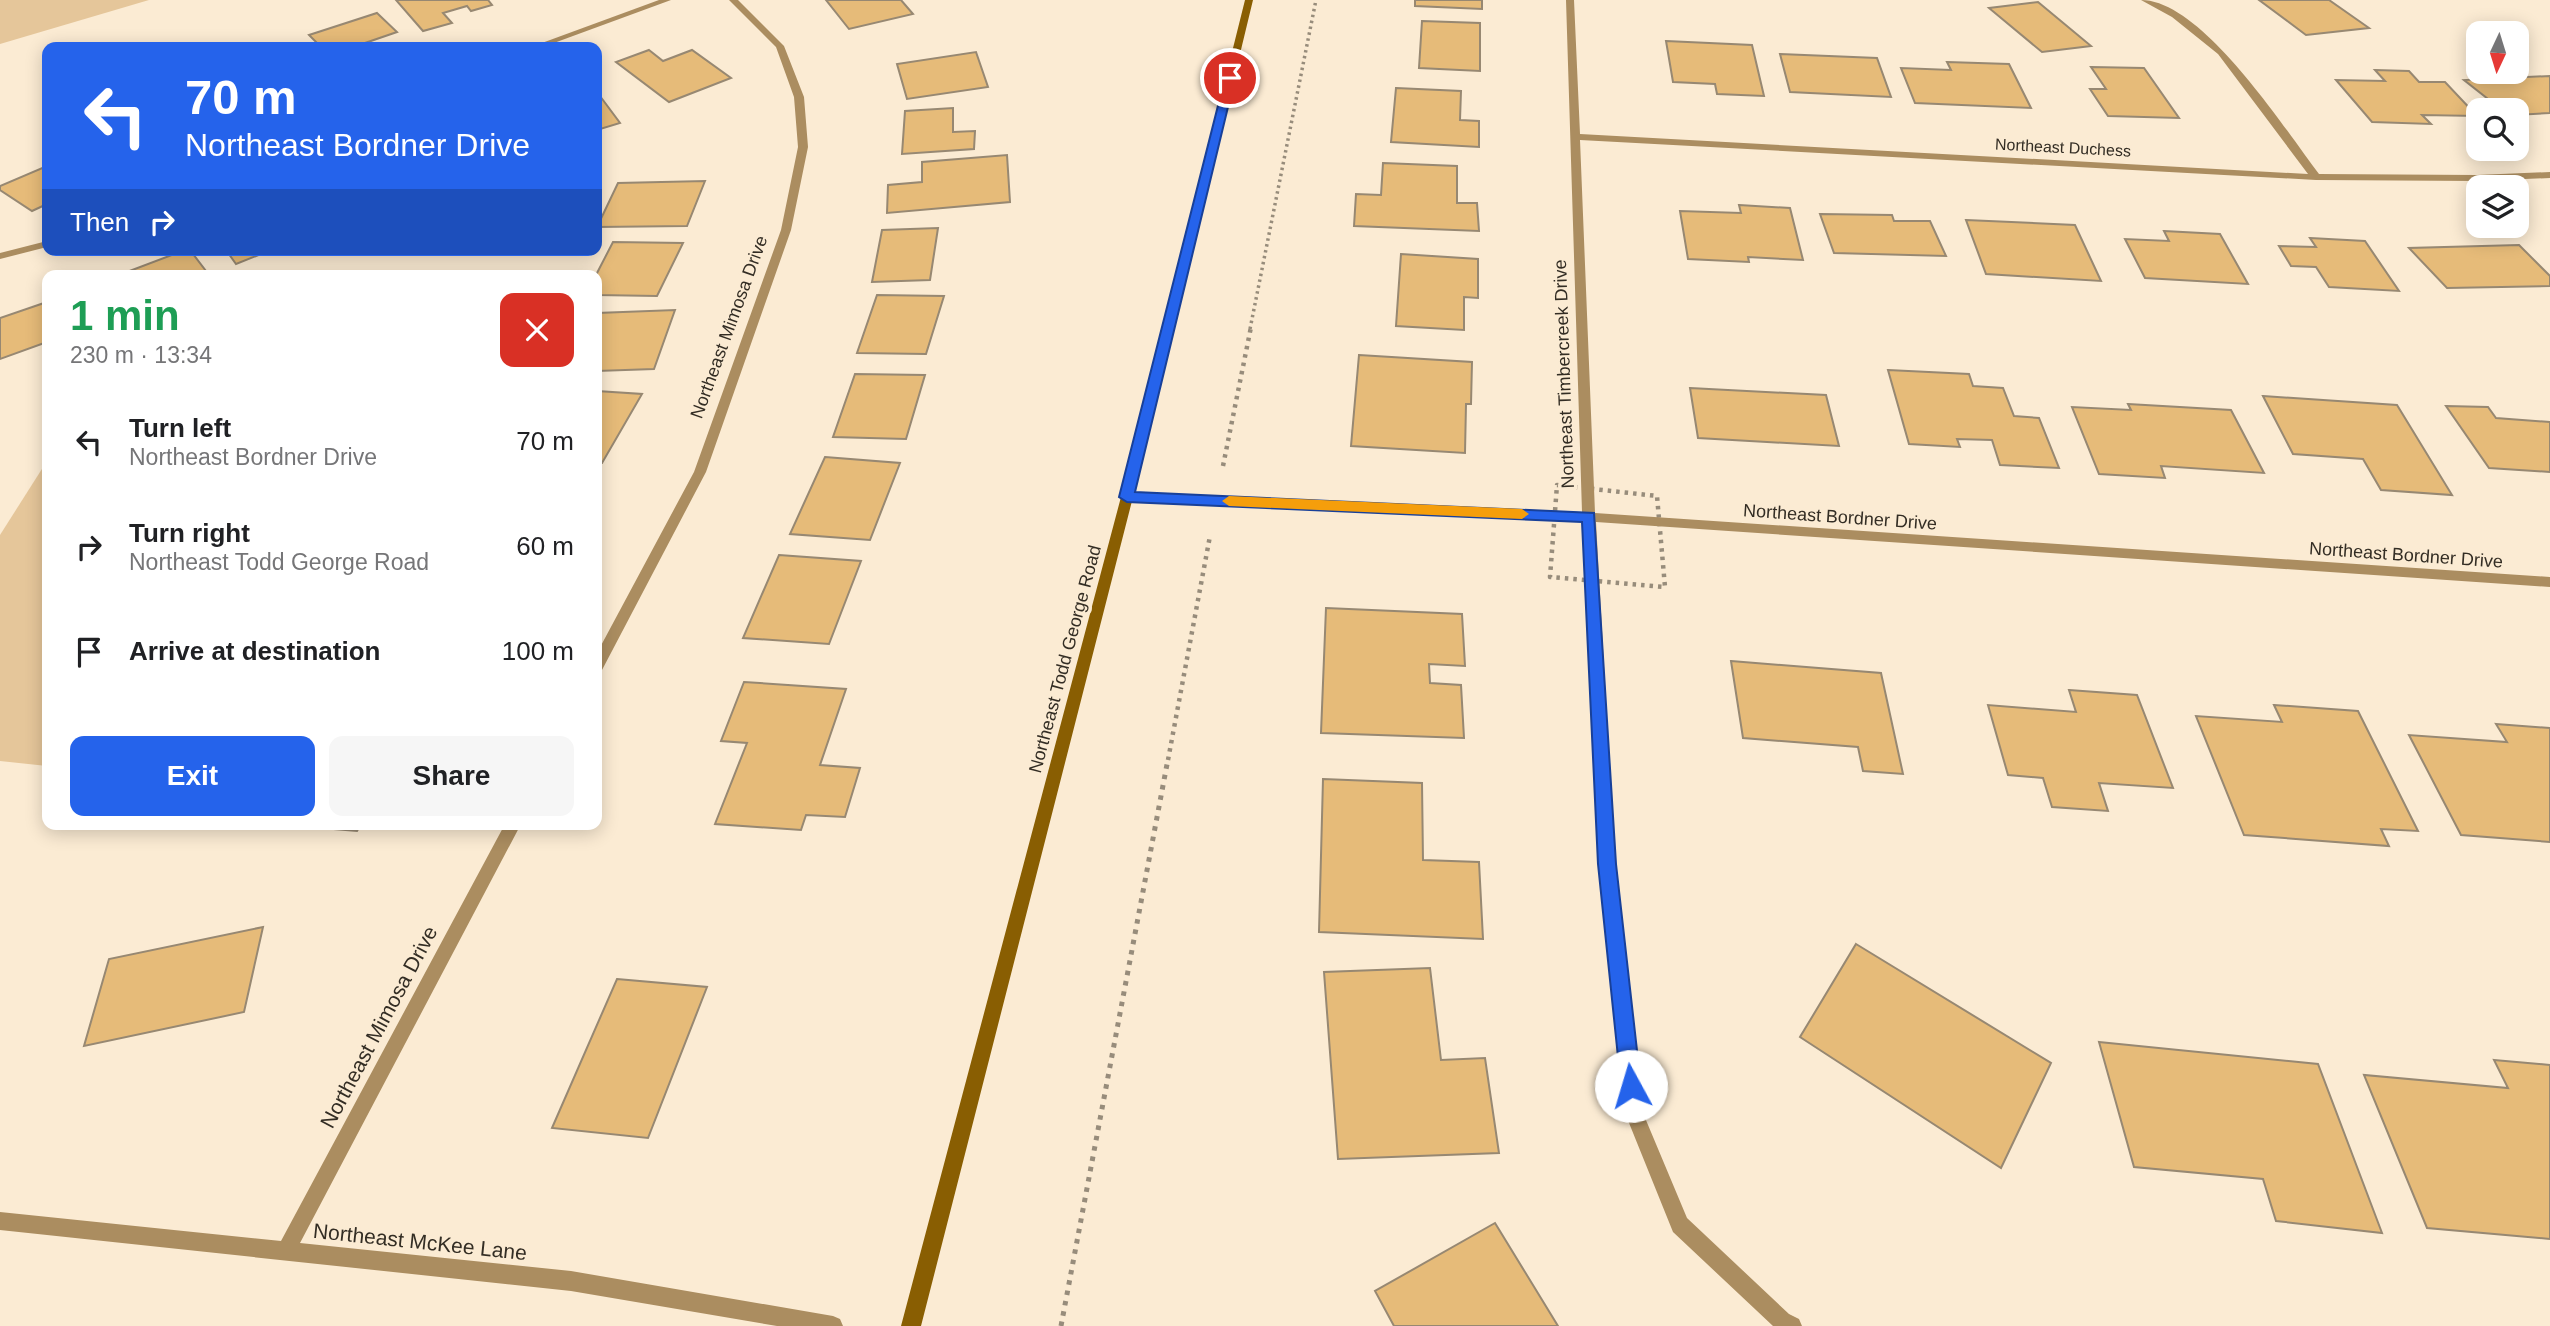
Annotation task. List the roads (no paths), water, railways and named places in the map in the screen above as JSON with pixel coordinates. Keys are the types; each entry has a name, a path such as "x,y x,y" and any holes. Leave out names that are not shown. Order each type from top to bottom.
{"main road":[{"name":"Northeast Todd George Road","path":"911,1326 1127,497 1249,0"}],"street":[{"path":"549,42 667,0"},
{"name":"Northeast Mimosa Drive","path":"602,658 700,472 786,230 803,147 799,97 780,46 733,0"},
{"name":"Northeast Timbercreek Drive","path":"1570,0 1589,517 1607,864 1634,1113 1680,1225 1787,1324"},
{"path":"2145,0 2175,15 2221,52 2316,177"},
{"name":"Northeast Duchess","path":"1575,137 2316,177 2477,178 2550,175"},
{"path":"0,256 42,245"},
{"name":"Northeast Bordner Drive","path":"1127,497 1589,517 2550,582"},
{"name":"Northeast Mimosa Drive","path":"286,1251 510,830"},
{"name":"Northeast McKee Lane","path":"0,1221 571,1281 833,1326"}]}
